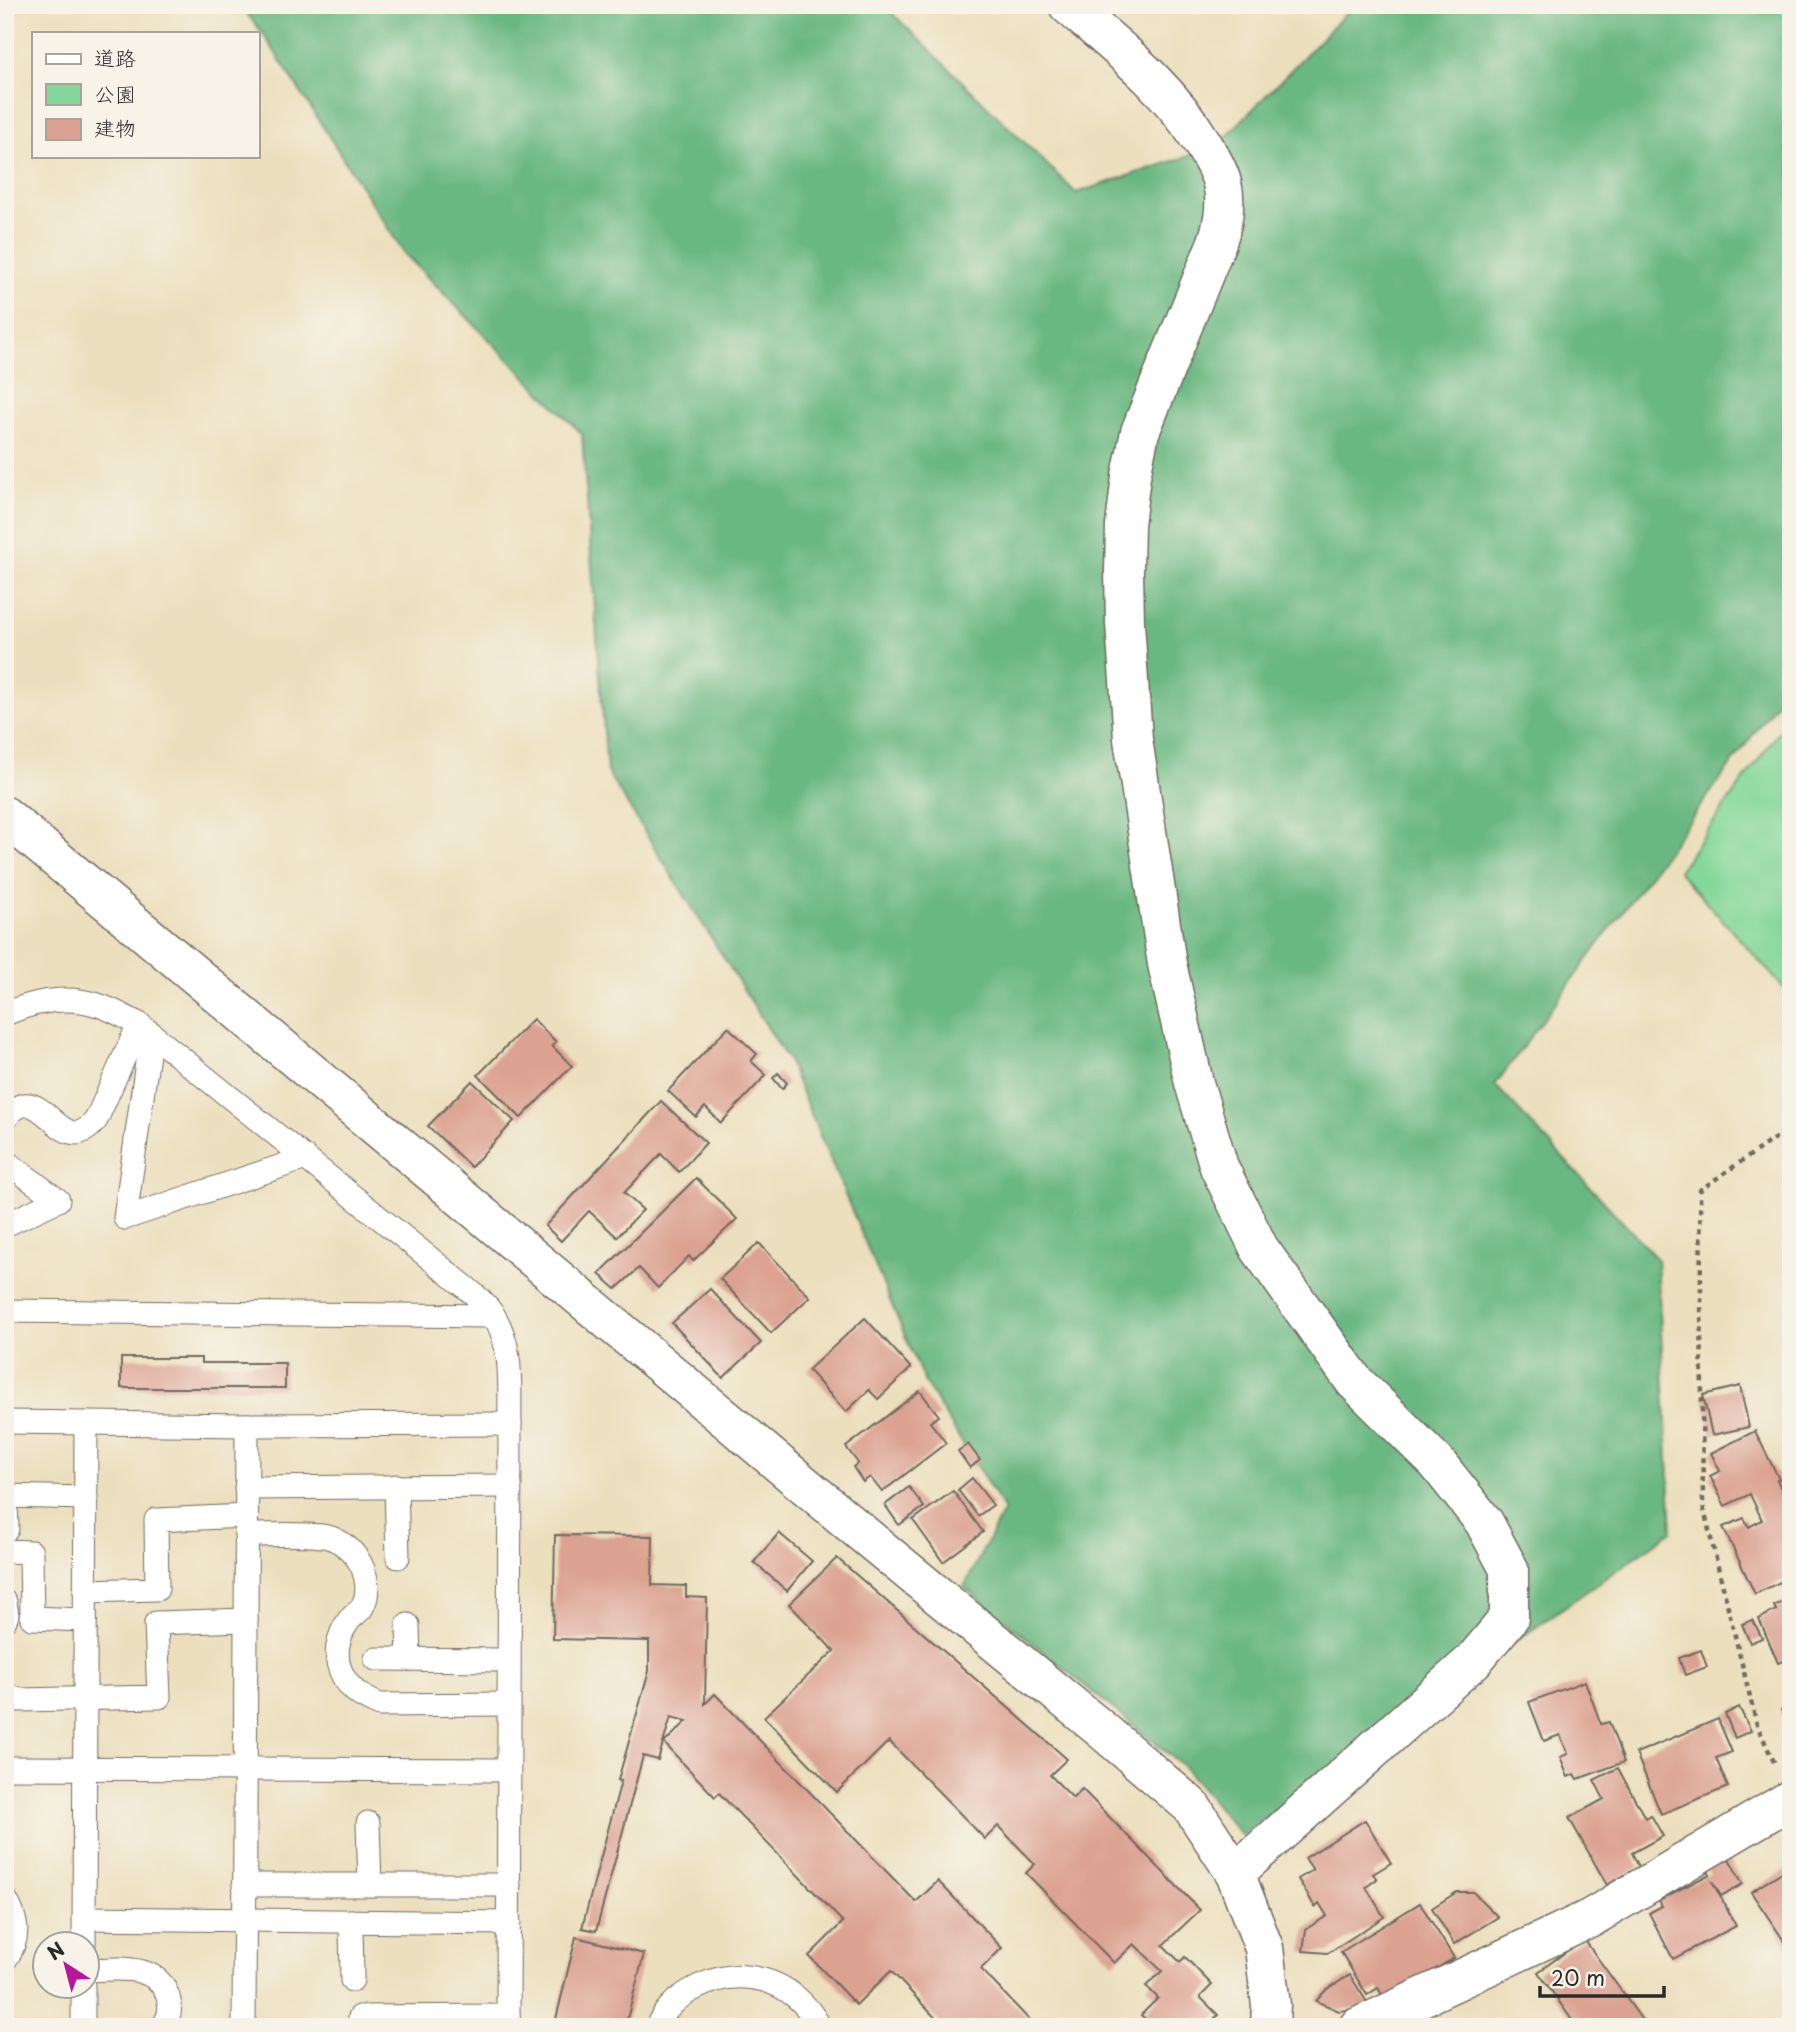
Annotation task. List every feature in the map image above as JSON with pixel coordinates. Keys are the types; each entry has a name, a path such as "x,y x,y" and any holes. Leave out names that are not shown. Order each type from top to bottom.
{"street":[{"path":"1068,5 1167,93 1210,156 1222,184 1223,225 1140,432 1125,525 1124,571 1133,740 1150,863 1167,964 1206,1127 1219,1167 1259,1248 1353,1381 1437,1462 1485,1522 1509,1569 1509,1618 1473,1661 1235,1873"},
{"path":"5,816 1191,1806 1235,1873 1264,1948 1271,2005 1270,2027"},
{"path":"1358,2027 1588,1919 1791,1799"}],"lane":[{"path":"5,1014 52,1000 76,1000 100,1005 145,1029 480,1299 494,1316 508,1349 508,2021 360,2017 360,2027"},
{"path":"5,1119 19,1107 31,1105 43,1110 65,1132 76,1133 90,1129 145,1029"},
{"path":"145,1029 125,1218 306,1158"},
{"path":"5,1161 58,1200 5,1226"},
{"path":"5,1311 494,1316"},
{"path":"5,1422 510,1424"},
{"path":"84,1930 86,1423"},
{"path":"244,2027 247,1425"},
{"path":"396,1486 398,1557"},
{"path":"246,1488 510,1486"},
{"path":"85,1620 32,1618 31,1552 6,1540 6,1496 86,1499"},
{"path":"85,1591 157,1589 156,1520 246,1526 323,1536 337,1540 351,1550 366,1577 367,1591 362,1607 350,1619 342,1633 337,1651 337,1663 354,1691 364,1699 380,1705 508,1704"},
{"path":"5,1602 5,1620"},
{"path":"5,1694 19,1700 159,1697 156,1623 246,1620"},
{"path":"408,1625 409,1659"},
{"path":"376,1659 508,1660"},
{"path":"5,1768 508,1770"},
{"path":"368,1823 370,1885"},
{"path":"244,1885 509,1885"},
{"path":"5,1898 16,1917 16,1933 12,1951 5,1960"},
{"path":"84,1918 509,1923"},
{"path":"351,1921 352,1980"},
{"path":"102,1970 136,1969 161,1983 168,1996 171,2011 162,2027"},
{"path":"657,2027 679,1997 706,1982 735,1976 764,1979 790,1991 811,2011 820,2027"},
{"path":"83,2000 83,2027"}],"path":[{"path":"1791,1127 1700,1190 1703,1506 1757,1725 1791,1799"}],"green space":[{"path":"240,5 884,5 1076,193 1216,147 1354,5 1791,5 1791,683 1495,1085 1657,1259 1672,1531 1241,1835 1182,1765 964,1587 1004,1510 925,1383 788,1060 607,772 582,434 404,253 264,35"},
{"path":"1791,715 1791,996 1678,871"}],"building":[{"path":"533,1019 556,1042 552,1046 572,1066 521,1118 478,1075"},
{"path":"728,1027 757,1054 751,1061 766,1075 721,1123 705,1107 696,1117 668,1091"},
{"path":"778,1073 787,1083 782,1089 773,1078"},
{"path":"472,1081 514,1121 471,1167 428,1126"},
{"path":"661,1101 706,1143 679,1172 661,1154 624,1193 643,1210 617,1237 589,1211 561,1241 545,1226"},
{"path":"696,1178 737,1219 693,1261 689,1256 658,1288 639,1268 616,1289 599,1274"},
{"path":"759,1243 810,1297 771,1333 720,1279"},
{"path":"710,1289 761,1343 723,1378 672,1323"},
{"path":"865,1318 911,1368 878,1399 869,1390 846,1412 808,1370"},
{"path":"121,1358 201,1358 201,1363 285,1363 285,1388 121,1388"},
{"path":"1740,1386 1749,1427 1712,1435 1703,1395"},
{"path":"920,1391 939,1416 930,1422 946,1443 882,1492 870,1477 863,1482 853,1467 858,1463 846,1447"},
{"path":"1755,1431 1791,1510 1791,1577 1755,1594 1723,1527 1744,1518 1749,1527 1762,1520 1750,1494 1725,1506 1710,1476 1720,1471 1711,1453"},
{"path":"968,1444 980,1460 970,1468 958,1451"},
{"path":"972,1478 993,1505 978,1516 958,1490"},
{"path":"909,1487 924,1507 899,1525 885,1505"},
{"path":"953,1491 983,1532 943,1562 913,1520"},
{"path":"779,1533 812,1561 787,1591 754,1562"},
{"path":"555,1535 653,1536 652,1585 686,1586 686,1597 707,1598 705,1704 715,1694 916,1902 938,1881 1002,1948 981,1969 1036,2027 944,2027 891,1971 856,2005 809,1956 843,1922 719,1793 715,1797 664,1743 687,1721 671,1717 658,1760 643,1756 596,1931 582,1928 621,1781 618,1780 649,1671 649,1641 553,1639"},
{"path":"837,1558 1067,1759 1050,1775 1073,1798 1082,1789 1200,1910 1163,1945 1180,1962 1185,1957 1212,1985 1200,1997 1218,2015 1206,2027 1153,2027 1141,2015 1158,1998 1146,1986 1162,1971 1134,1944 1114,1963 1026,1873 1035,1864 998,1826 985,1839 889,1741 837,1792 764,1717 834,1651 789,1604"},
{"path":"1791,1598 1791,1658 1778,1663 1759,1619 1776,1610 1774,1606"},
{"path":"1753,1620 1762,1638 1750,1643 1742,1624"},
{"path":"1701,1650 1707,1667 1685,1675 1679,1658"},
{"path":"1585,1681 1601,1724 1609,1722 1624,1762 1578,1779 1575,1774 1568,1777 1560,1757 1568,1754 1560,1735 1544,1741 1529,1702"},
{"path":"1791,1705 1791,1729 1781,1710"},
{"path":"1739,1707 1751,1731 1735,1738 1725,1714"},
{"path":"1718,1719 1732,1752 1716,1758 1728,1787 1661,1814 1636,1753"},
{"path":"1618,1768 1645,1818 1651,1815 1663,1836 1632,1853 1639,1867 1607,1885 1569,1818 1604,1799 1594,1780"},
{"path":"1365,1820 1391,1863 1373,1874 1377,1879 1366,1887 1384,1917 1328,1953 1303,1951 1306,1929 1327,1916 1319,1903 1315,1907 1298,1879 1313,1870 1305,1858"},
{"path":"1728,1857 1743,1884 1721,1896 1712,1881 1736,1926 1673,1959 1649,1913 1662,1906 1659,1900 1710,1874 1706,1868"},
{"path":"1791,1866 1791,1951 1751,1892"},
{"path":"1457,1892 1473,1892 1498,1917 1454,1944 1432,1908"},
{"path":"1420,1903 1454,1958 1385,2000 1378,1988 1367,1995 1341,1952"},
{"path":"576,1937 644,1954 625,2027 554,2027"},
{"path":"1584,1939 1647,2027 1577,2027 1538,1972"},
{"path":"1350,1975 1370,2007 1339,2011 1316,2001 1326,1990"}]}
